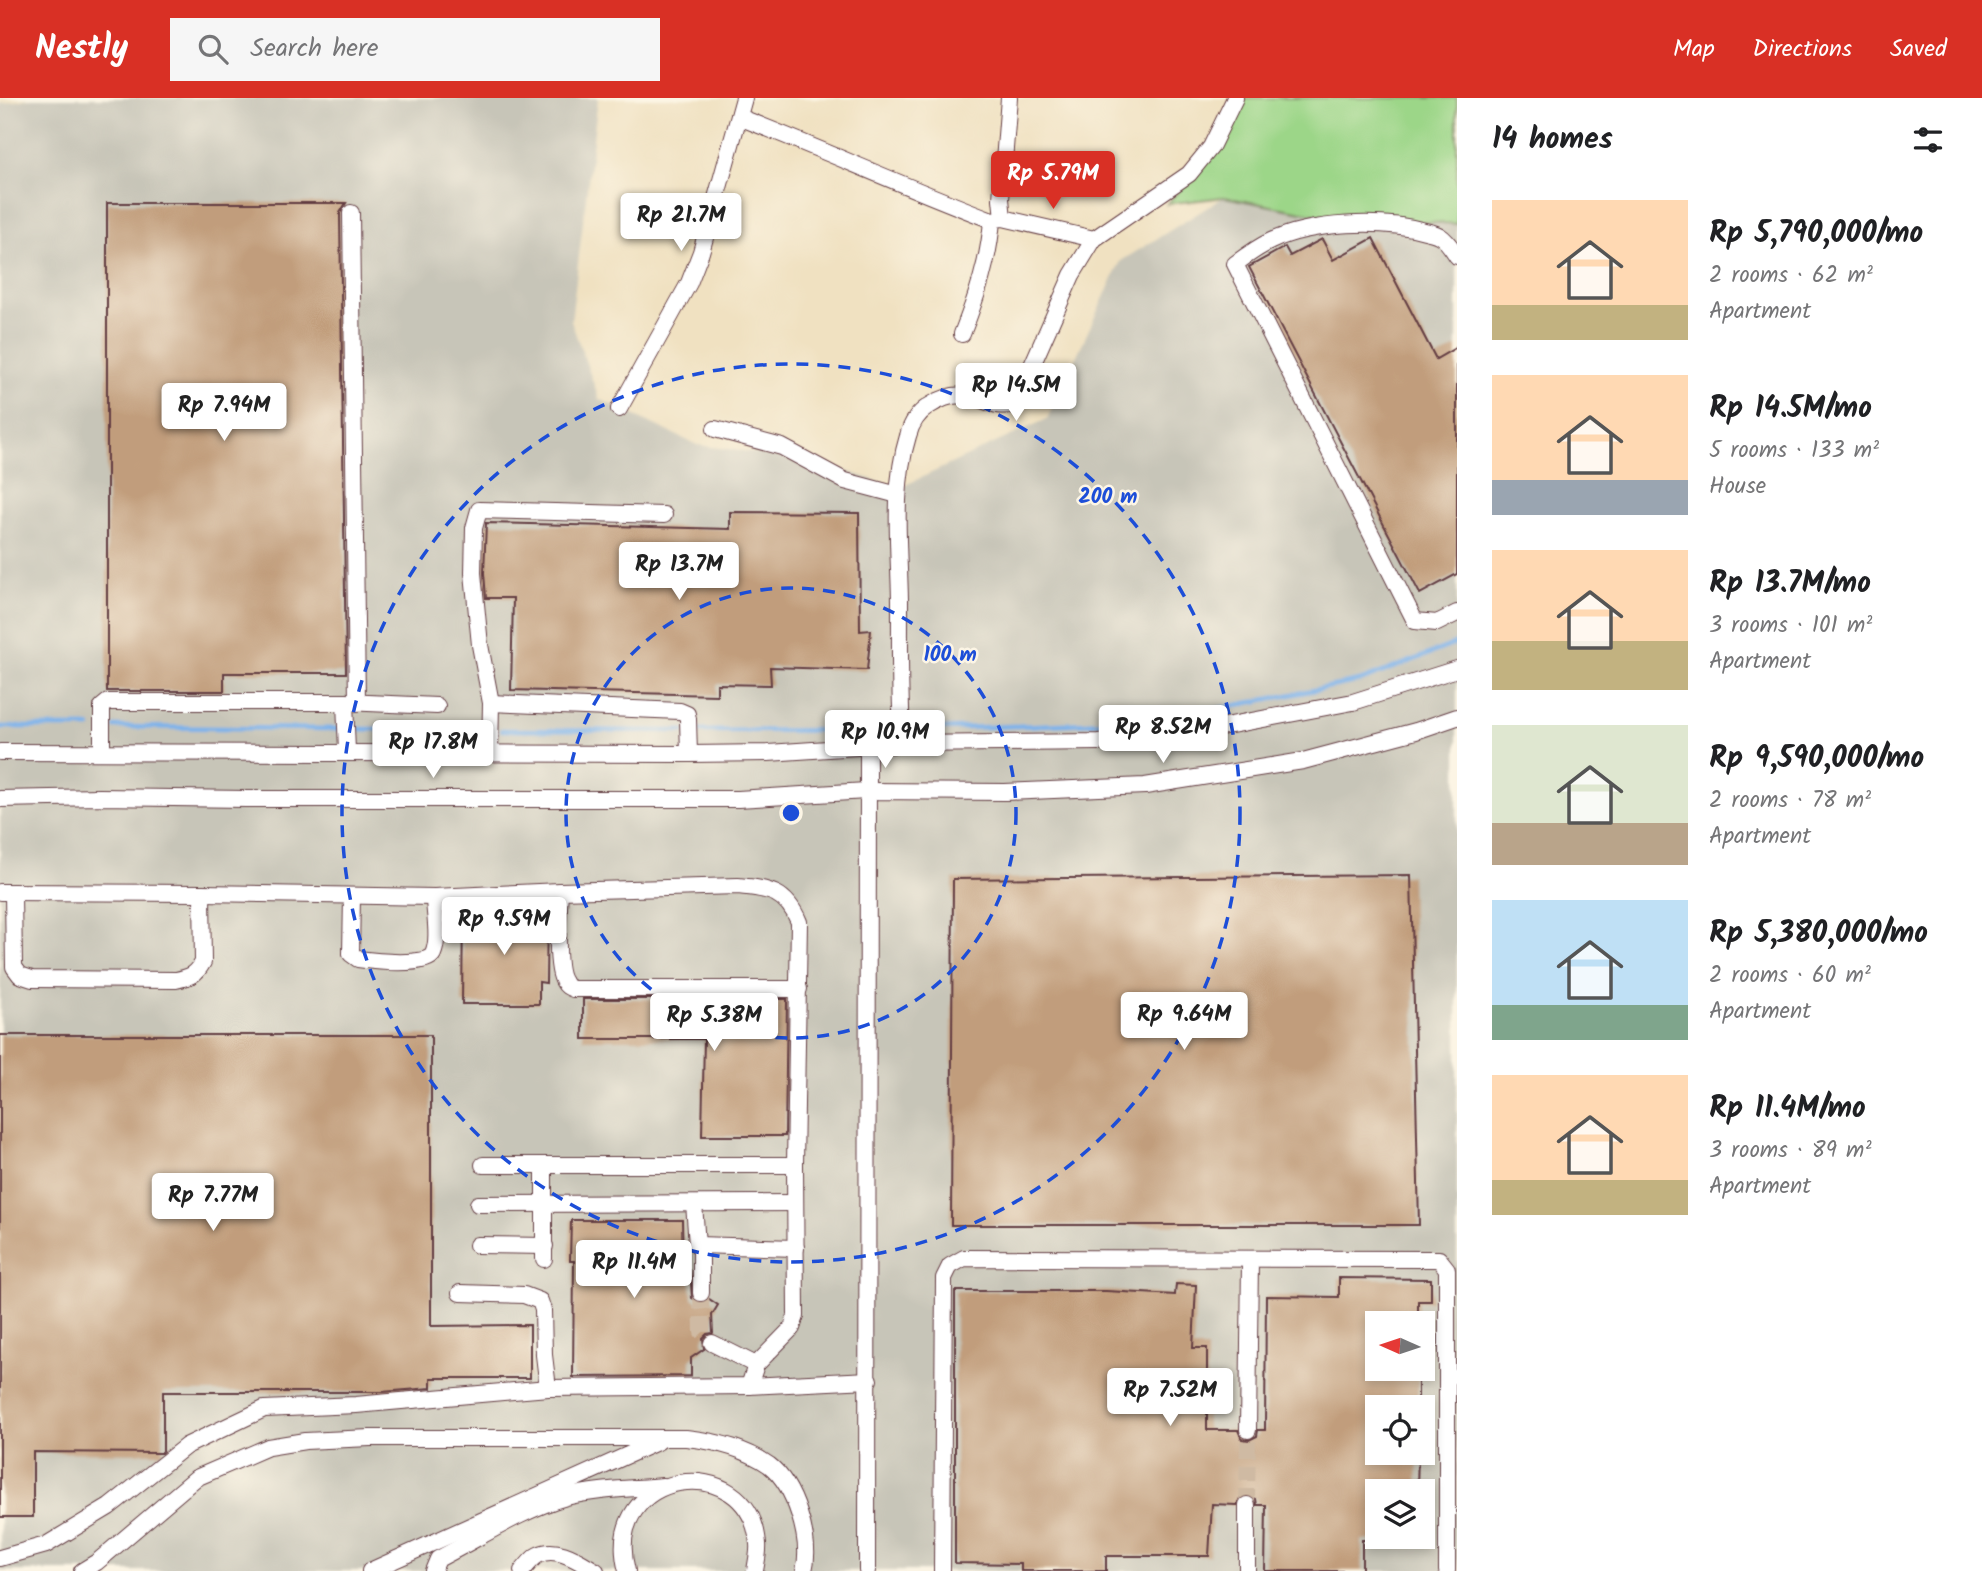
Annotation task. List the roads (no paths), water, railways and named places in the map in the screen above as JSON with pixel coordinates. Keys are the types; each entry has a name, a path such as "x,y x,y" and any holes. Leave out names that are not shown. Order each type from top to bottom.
{"street":[{"path":"619,409 689,283 701,252 744,98"},
{"path":"962,334 979,292 1001,199 1009,98"},
{"path":"902,744 898,495 908,434 918,414 926,407 958,394 981,398 1002,406 1015,404 1072,275 1094,239 1189,174 1211,147 1235,98"},
{"path":"739,117 997,219 1094,239"},
{"path":"347,736 351,703 351,213"},
{"path":"1457,256 1440,235 1378,224 1299,232 1273,240 1235,264 1415,621 1437,623 1457,613"},
{"path":"715,429 782,447 845,481 898,495"},
{"path":"490,754 491,703 480,645 473,573 474,528 480,510 664,515"},
{"path":"0,763 8,752 102,752 347,736 490,754 689,738 768,753 902,744 1098,742 1178,734 1353,702 1457,669"},
{"path":"102,752 103,707 108,702 437,706"},
{"path":"491,703 680,711 687,714 689,738"},
{"path":"0,788 7,799 738,799 866,791 1004,792 1145,786 1303,761 1416,731 1457,717"},
{"path":"867,1571 868,747"},
{"path":"202,893 202,962 198,972 189,977 163,980 32,979 20,975 14,967 7,892 202,893 434,897 738,886 779,893 793,907 799,922 795,1165 796,1316 792,1328 756,1365 749,1386"},
{"path":"560,891 560,968 565,985 573,989 799,989"},
{"path":"352,896 351,954 358,959 417,962 427,961 433,955 436,943 434,897"},
{"path":"483,1165 795,1165"},
{"path":"477,1245 545,1252 544,1165"},
{"path":"478,1204 795,1203"},
{"path":"694,1204 697,1245 796,1248"},
{"path":"701,1246 701,1293"},
{"path":"942,1571 944,1278 950,1266 964,1258 1439,1259 1447,1269 1447,1571"},
{"path":"1248,1430 1250,1260"},
{"path":"460,1293 524,1296 540,1301 544,1310 544,1355 548,1388"},
{"path":"712,1343 756,1365"},
{"path":"0,1558 46,1545 109,1507 186,1446 264,1409 356,1405 548,1388 749,1386 869,1380"},
{"path":"82,1571 97,1562 196,1478 268,1447 305,1441 370,1438 668,1438 713,1441 770,1466 792,1497 804,1530 804,1571"},
{"path":"370,1571 668,1438"},
{"path":"433,1571 438,1559 565,1497 663,1486 689,1480 715,1485 737,1499 752,1520 758,1545 755,1571"},
{"path":"627,1571 623,1553 626,1526 641,1502 663,1486"},
{"path":"1247,1505 1247,1571"},
{"path":"522,1571 537,1555 549,1553 571,1557 596,1571"}],"waterway":[{"path":"914,730 1161,720 1360,681 1457,643"},
{"path":"0,727 90,727"},
{"path":"115,727 341,729"},
{"path":"350,729 478,730"},
{"path":"502,730 683,731"},
{"path":"692,731 889,730"}],"tunnel":[{"path":"701,1293 702,1332 712,1343"},
{"path":"1247,1505 1248,1430"}]}
